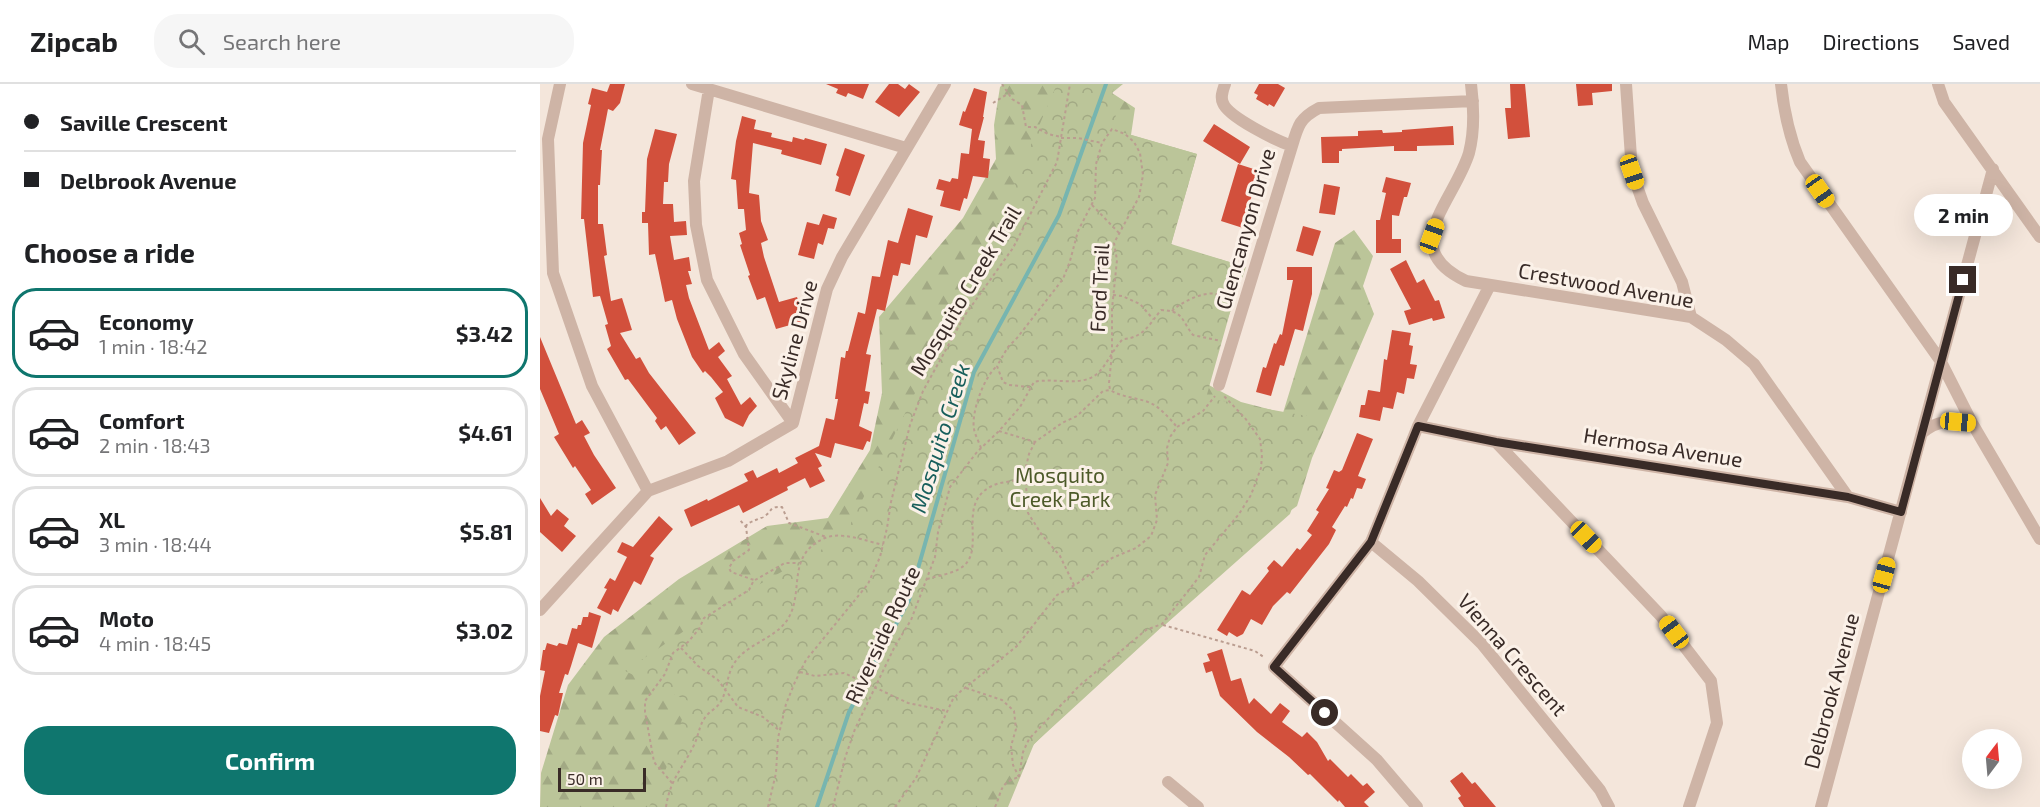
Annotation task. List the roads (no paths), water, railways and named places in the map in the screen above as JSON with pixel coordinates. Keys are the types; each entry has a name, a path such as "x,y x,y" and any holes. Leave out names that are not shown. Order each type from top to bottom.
{"street":[{"path":"560,84 548,139 553,273 592,386 648,490"},
{"path":"692,84 906,148"},
{"name":"Skyline Drive","path":"542,600 648,490 728,461 793,423 827,289 842,257 945,84"},
{"name":"Glencanyon Drive","path":"1219,386 1292,146 1271,137 1227,110 1221,101 1225,84"},
{"name":"Crestwood Avenue","path":"1471,84 1474,132 1468,155 1432,236 1433,251 1438,263 1450,274 1466,281 1691,317 1726,340 1754,364 1848,497"},
{"path":"1626,84 1632,172 1643,203 1682,282 1691,317"},
{"path":"1781,84 1785,119 1800,162 1940,360 1972,423 2040,539"},
{"path":"1938,84 1944,102 2040,237"},
{"path":"709,89 694,181 696,225 707,280 744,354 793,423"},
{"path":"1292,146 1305,115 1319,108 1473,101"},
{"name":"Delbrook Avenue","path":"1821,807 1993,169"},
{"path":"1417,807 1377,760 1274,667 1371,542 1418,426 1490,285"},
{"path":"1922,433 1931,425 1941,422 1972,423"},
{"name":"Hermosa Avenue","path":"1418,426 1496,442 1848,497 1901,512"},
{"path":"1496,442 1661,616 1711,681 1717,723 1689,807"},
{"name":"Vienna Crescent","path":"1371,542 1418,581 1482,644 1600,790 1609,807"},
{"path":"1168,782 1198,807"}],"waterway":[{"name":"Mosquito Creek","path":"817,807 849,712 909,600 974,372 1059,215 1106,84"}],"park label":[{"name":"Mosquito Creek Park","path":"1060,488"}]}
